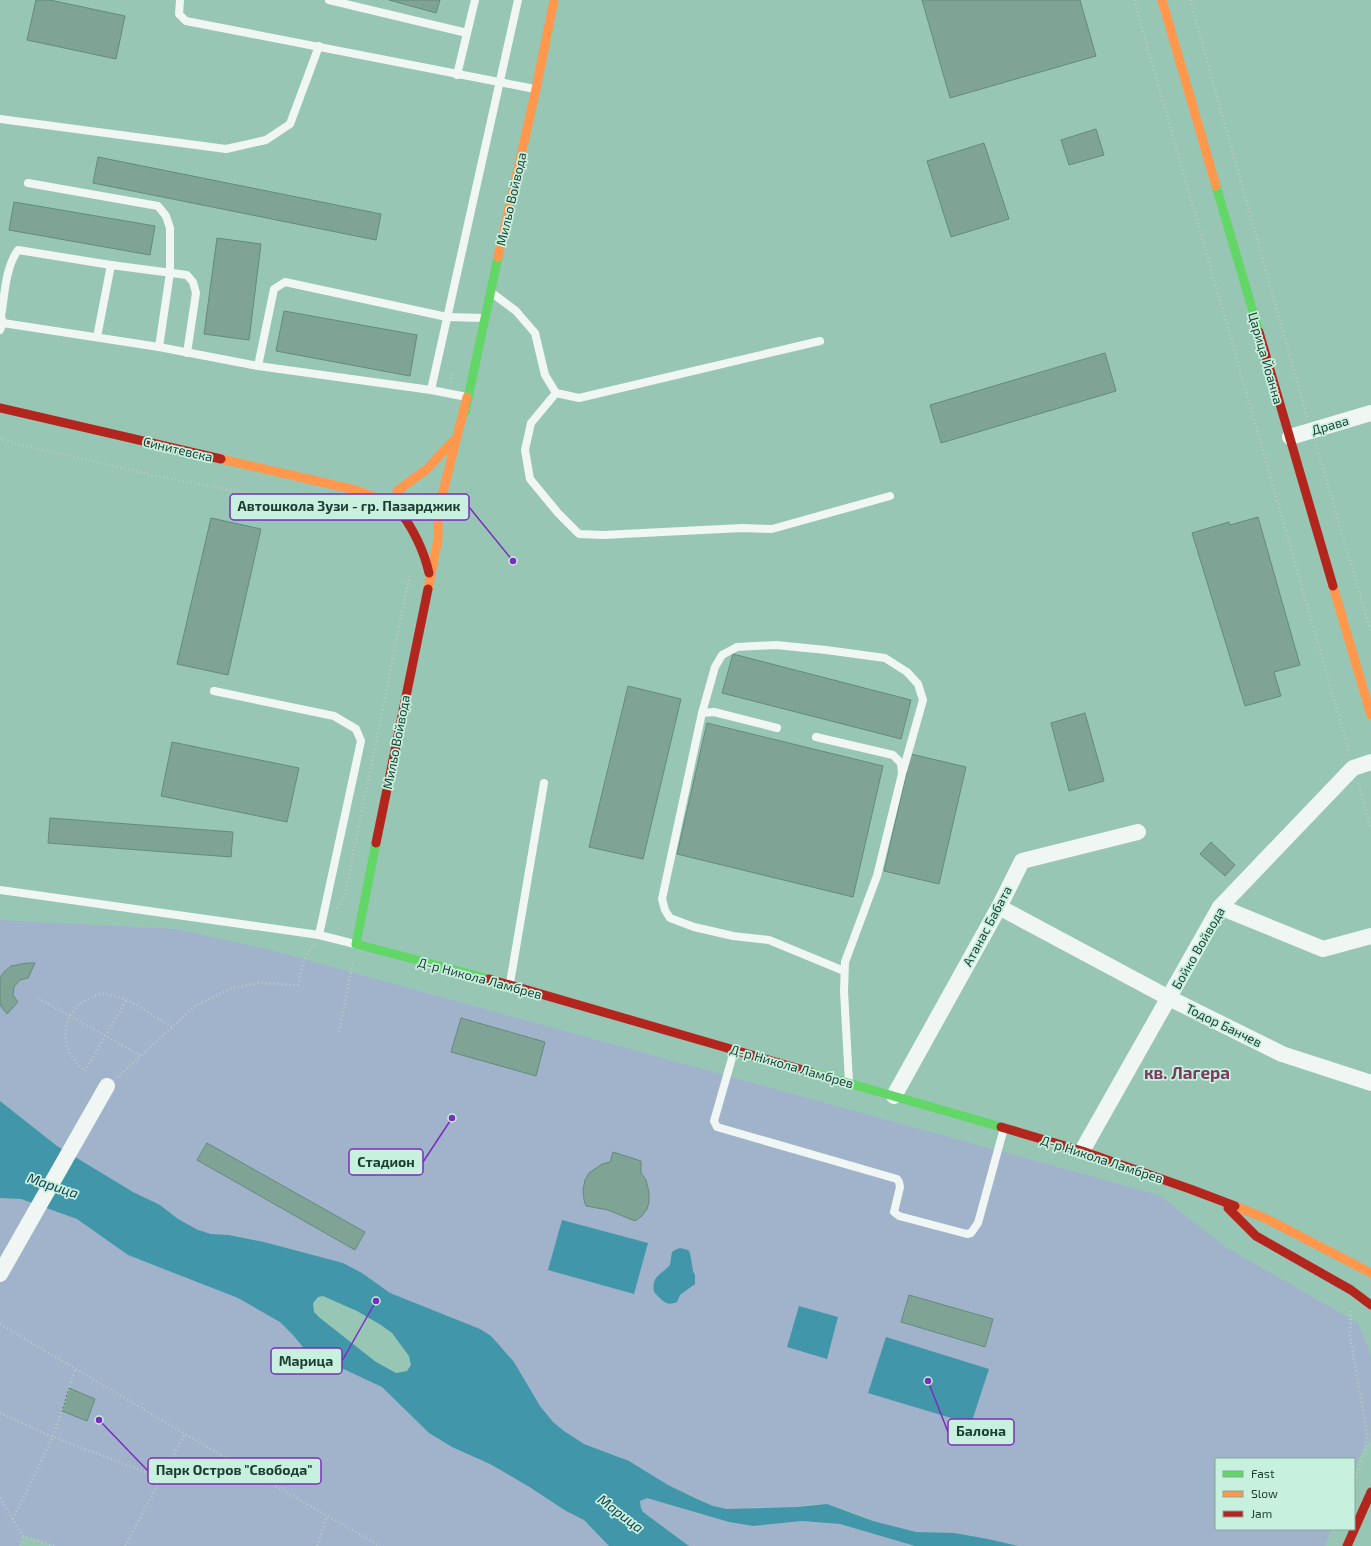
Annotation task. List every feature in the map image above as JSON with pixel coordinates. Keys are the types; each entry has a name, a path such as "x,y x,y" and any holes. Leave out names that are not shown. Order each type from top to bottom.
{"street":[{"name":"Мильо Войвода","path":"455,484 468,397 484,318 536,89 554,0"},
{"name":"Царица Йоанна","path":"1162,0 1371,715"},
{"name":"Мильо Войвода","path":"438,539 438,497 468,397"},
{"name":"Синитевска","path":"0,408 356,490 394,505 438,512 451,507"},
{"name":"Драва","path":"1290,437 1371,413"},
{"path":"390,491 425,472 435,463 456,437"},
{"name":"Синитевска","path":"356,490 412,493"},
{"path":"438,497 451,507"},
{"path":"394,505 417,534 426,558 430,576"},
{"name":"Мильо Войвода","path":"356,944 438,539 451,507"},
{"name":"Бойко Войвода","path":"1082,1151 1220,907 1353,768 1371,762"},
{"name":"Атанас Бабата","path":"894,1096 999,907 1022,861 1138,832"},
{"name":"Тодор Банчев","path":"999,907 1169,998 1282,1054 1371,1083"},
{"path":"1220,907 1323,949 1371,936"},
{"name":"Д-р Никола Ламбрев","path":"356,944 510,985 1082,1151 1190,1189 1267,1219 1371,1273"},
{"path":"0,1274 107,1086"},
{"name":"Д-р Никола Ламбрев","path":"1223,1203 1256,1236 1351,1290 1371,1305"},
{"path":"1355,1530 1371,1492"},
{"path":"1348,1546 1355,1530"}],"lane":[{"path":"180,0 179,14 186,21 319,46 457,75 536,89"},
{"path":"329,0 467,34"},
{"path":"457,75 475,0"},
{"path":"431,390 501,82 518,0"},
{"path":"0,119 226,149 266,140 290,124 319,46"},
{"path":"28,183 158,206 166,216 170,228 170,273 159,347"},
{"path":"186,353 196,293 193,282 187,275 111,265 18,250 12,259 1,316 1,326 97,337 258,366 431,390 468,397"},
{"path":"97,337 111,265"},
{"path":"258,366 274,289 285,282 447,317 484,318"},
{"path":"490,291 516,311 535,333 545,375 556,393 579,398 820,341"},
{"path":"556,393 531,423 525,450 530,479 558,513 579,534 603,535 742,528 772,529 890,496"},
{"path":"844,971 769,940 733,936 670,918 665,910 662,898 702,713 715,667 722,655 737,647 776,645 885,658 908,672 918,684 923,700 902,774 877,876 845,962 844,991 849,1083"},
{"path":"214,690 334,716 356,729 361,741 319,935"},
{"path":"702,713 714,712 778,728"},
{"path":"816,737 893,755 901,763 902,774"},
{"path":"510,985 544,783"},
{"path":"0,890 319,935 356,944"},
{"path":"734,1050 714,1121 717,1127 896,1179 900,1186 894,1212 899,1216 967,1234 971,1232 978,1223 1004,1128"}],"path":[{"path":"1134,0 1371,829"},
{"path":"1190,0 1311,431 1371,632"},
{"path":"0,438 14,443 152,475 376,518"},
{"path":"336,908 345,895 411,569"},
{"path":"107,1086 196,1005 230,988 258,983 298,985 304,960 319,935"},
{"path":"339,1032 356,944"},
{"path":"126,1001 85,1071 74,1060 69,1052 65,1034 66,1024 70,1015 77,1006 86,999 104,994 114,996 126,1001 172,1027"},
{"path":"38,998 141,1056"},
{"path":"1351,1290 1350,1336 1367,1434 1365,1450 1355,1479"},
{"path":"0,1324 75,1370 380,1546"},
{"path":"13,1518 53,1437 75,1370"},
{"path":"0,1413 53,1437 161,1478"},
{"path":"125,1546 185,1434"},
{"path":"0,1498 23,1536 54,1546"},
{"path":"317,1546 327,1516"},
{"path":"20,1546 23,1536"}],"shaded area":[{"path":"0,920 176,929 271,950 1159,1195 1227,1248 1358,1323 1371,1355 1371,1438 1360,1456 1355,1468 1355,1458 1215,1458 1215,1530 1332,1530 1325,1546 1018,1546 954,1533 916,1532 873,1521 848,1510 814,1504 797,1507 758,1507 744,1509 727,1509 713,1506 668,1485 629,1461 584,1444 564,1431 553,1422 540,1406 514,1362 504,1352 429,1310 390,1293 362,1273 343,1263 264,1242 230,1235 211,1234 198,1230 178,1219 160,1205 133,1192 57,1146 0,1101"},
{"path":"0,1198 21,1199 77,1219 128,1255 238,1298 280,1322 307,1352 382,1387 429,1433 452,1447 490,1464 528,1485 566,1511 584,1520 609,1546 54,1546 24,1536 20,1546 0,1546"},
{"path":"647,1498 729,1522 753,1526 802,1521 840,1524 915,1546 689,1546 643,1512 640,1500"}],"water":[{"path":"0,1101 57,1146 133,1192 160,1205 178,1219 198,1230 211,1234 229,1235 264,1242 343,1263 362,1273 390,1293 480,1329 491,1336 514,1362 540,1406 553,1422 564,1431 584,1444 629,1461 668,1485 713,1506 727,1509 797,1507 827,1504 873,1521 916,1532 954,1533 1018,1546 915,1546 840,1524 802,1521 753,1526 729,1522 647,1498 640,1501 643,1512 689,1546 609,1546 584,1520 566,1511 528,1486 490,1464 452,1447 429,1433 382,1387 307,1352 280,1322 238,1298 128,1255 77,1219 21,1199 0,1198","holes":["323,1296 357,1311 392,1333 409,1356 411,1365 407,1371 396,1373 376,1362 320,1318 314,1312 313,1303 318,1297"]},
{"path":"562,1220 648,1243 634,1294 548,1270"},
{"path":"680,1248 688,1250 690,1253 695,1275 695,1284 680,1295 677,1302 670,1304 662,1300 654,1292 653,1287 655,1279 670,1265 672,1252"},
{"path":"799,1306 838,1317 827,1359 787,1347"},
{"path":"886,1337 989,1369 971,1424 868,1393"}],"building":[{"path":"36,0 50,0 125,16 116,59 27,40"},
{"path":"389,0 440,0 436,13"},
{"path":"922,0 1080,0 1096,56 950,98"},
{"path":"1096,129 1104,155 1069,165 1061,140"},
{"path":"984,143 1009,219 951,237 927,161"},
{"path":"98,157 381,214 376,240 93,183"},
{"path":"14,202 155,226 150,255 9,230"},
{"path":"217,238 261,244 249,340 204,334"},
{"path":"284,311 417,335 410,376 276,351"},
{"path":"1105,353 1116,391 941,443 930,405"},
{"path":"1258,517 1300,665 1274,672 1281,696 1245,706 1192,533 1229,522 1230,525"},
{"path":"211,518 261,529 228,675 177,664"},
{"path":"733,654 911,700 901,739 722,693"},
{"path":"628,686 681,699 643,859 589,847"},
{"path":"1085,713 1104,781 1069,791 1051,723"},
{"path":"707,723 883,766 853,897 677,854"},
{"path":"172,742 299,768 287,822 161,796"},
{"path":"911,754 966,767 939,884 884,871"},
{"path":"50,818 233,832 231,857 48,843"},
{"path":"1211,842 1235,865 1225,876 1200,854"},
{"path":"35,963 28,978 20,980 14,987 13,995 18,1002 7,1014 0,1005 0,977 11,966"},
{"path":"461,1018 545,1042 536,1076 451,1052"},
{"path":"207,1143 365,1232 355,1250 197,1160"},
{"path":"613,1152 641,1161 641,1173 646,1180 649,1192 649,1202 647,1209 642,1216 635,1221 608,1210 586,1206 584,1200 583,1190 585,1180 589,1173 602,1164 610,1162"},
{"path":"909,1295 993,1319 985,1347 901,1322"},
{"path":"69,1388 95,1399 87,1421 62,1411"}],"traffic: fast":[{"path":"1216,186 1259,332"},
{"path":"465,412 498,257"},
{"path":"376,843 356,944 489,979"},
{"path":"810,1072 1001,1127"}],"traffic: slow":[{"path":"498,257 536,89 554,0"},
{"path":"1162,0 1216,186"},
{"path":"428,589 438,539 438,512 467,397"},
{"path":"397,491 427,469 453,441"},
{"path":"221,459 356,490 395,505 449,514"},
{"path":"1333,586 1371,715"},
{"path":"1235,1206 1267,1219 1371,1273"}],"traffic: jam":[{"path":"1259,332 1333,586"},
{"path":"0,408 221,459"},
{"path":"395,505 407,521 416,537 424,554 429,573"},
{"path":"376,843 428,589"},
{"path":"489,979 810,1072"},
{"path":"1001,1127 1082,1151 1235,1206"},
{"path":"1228,1208 1256,1236 1351,1290 1371,1305"},
{"path":"1355,1528 1371,1492"},
{"path":"1347,1546 1354,1530"}],"place":[{"name":"Автошкола Зузи - гр. Пазарджик","path":"513,561"},
{"name":"Стадион","path":"452,1118"},
{"name":"Марица","path":"376,1301"},
{"name":"Балона","path":"928,1381"},
{"name":"Парк Остров \"Свобода\"","path":"99,1420"}],"district":[{"name":"кв. Лагера","path":"1187,1072"}]}
